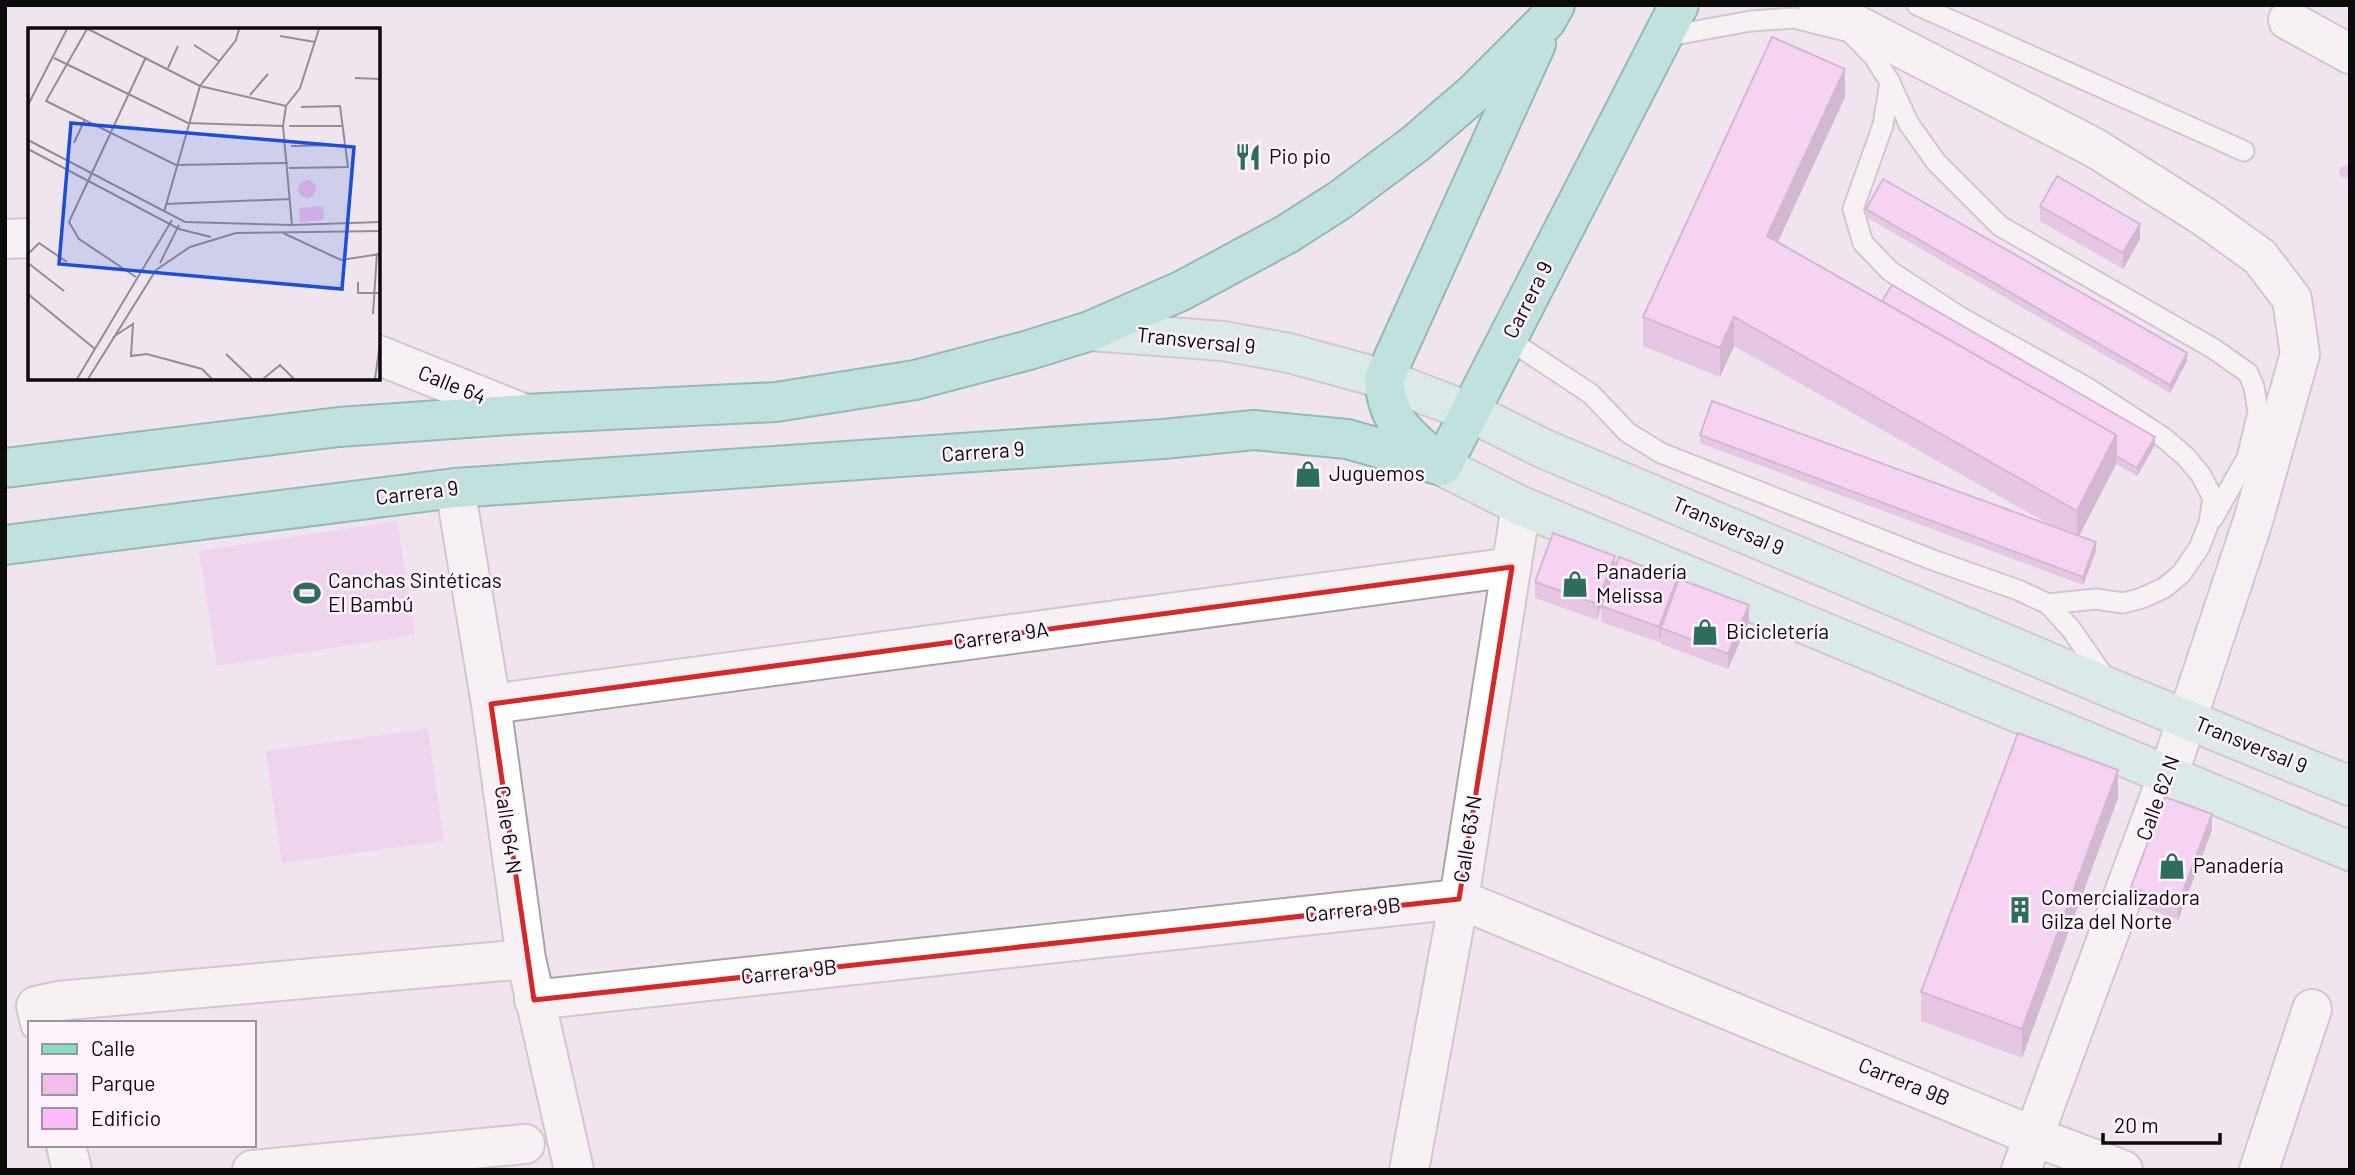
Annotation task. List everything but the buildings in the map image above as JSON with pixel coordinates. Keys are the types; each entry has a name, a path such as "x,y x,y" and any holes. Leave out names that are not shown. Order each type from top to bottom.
{"main road":[{"path":"5,468 340,427 525,414 776,402 915,380 1029,350 1090,331 1181,291 1287,234 1340,200 1415,144 1473,94 1550,13"},
{"path":"1550,13 1384,379 1386,400 1398,426 1441,466 1521,506 2350,851"},
{"name":"Carrera 9","path":"5,545 455,488 1149,440 1254,430 1347,439 1441,466 1671,21"},
{"name":"Transversal 9","path":"1090,331 1223,341 1289,353 1384,379 1470,412 1555,453 2350,786"}],"street":[{"name":"Calle 62 N","path":"1818,5 2095,148 2206,218 2260,257 2292,299 2300,354 2253,521 2167,775 2027,1153"},
{"path":"2288,20 2350,54"},
{"path":"5,239 28,239"},
{"name":"Calle 64","path":"380,356 525,414"},
{"name":"Calle 64 N","path":"455,488 491,704 530,980 574,1170"},
{"name":"Calle 63 N","path":"1409,1170 1459,899 1521,506"},
{"name":"Carrera 9A","path":"491,704 1511,567"},
{"name":"Carrera 9B","path":"530,980 1459,899 2027,1153 2123,1170"},
{"path":"40,1021 36,1006 58,1001 530,980"},
{"path":"114,1021 530,980"},
{"path":"2259,1170 2312,1009"},
{"path":"252,1170 524,1144"},
{"path":"66,1147 72,1170"}],"lane":[{"path":"1917,5 2244,151"},
{"path":"1671,21 1794,19 1850,32 1874,57 1909,124 1936,162 2000,226 2214,349 2248,373 2254,387 2258,412 2247,458 2209,523 2199,548 2181,574 2164,588 2123,603 2095,599 2048,604"},
{"path":"1889,82 1883,125 1853,209 1863,243 1891,271 1959,317 2086,387 2164,438 2186,457 2201,475 2213,498 2209,523"},
{"path":"1508,339 1591,394 1627,432 1661,453 1933,560 2018,590 2048,604 2071,629 2106,680 2122,692"}],"highlighted area":[{"path":"1512,567 1459,899 534,1000 491,704"}],"green space":[{"name":"Canchas Sintéticas El Bambú","path":"397,521 415,635 217,666 199,551"},
{"path":"428,729 444,841 282,863 266,751"}],"waterway":[{"path":"2345,172 2350,171"}],"place":[{"name":"Pio pio","path":"1248,157"},
{"name":"Juguemos","path":"1308,474"},
{"name":"Panadería Melissa","path":"1575,584"},
{"name":"Canchas Sintéticas El Bambú","path":"307,593"},
{"name":"Bicicletería","path":"1705,632"},
{"name":"Panadería","path":"2172,866"},
{"name":"Comercializadora Gilza del Norte","path":"2020,910"}]}
